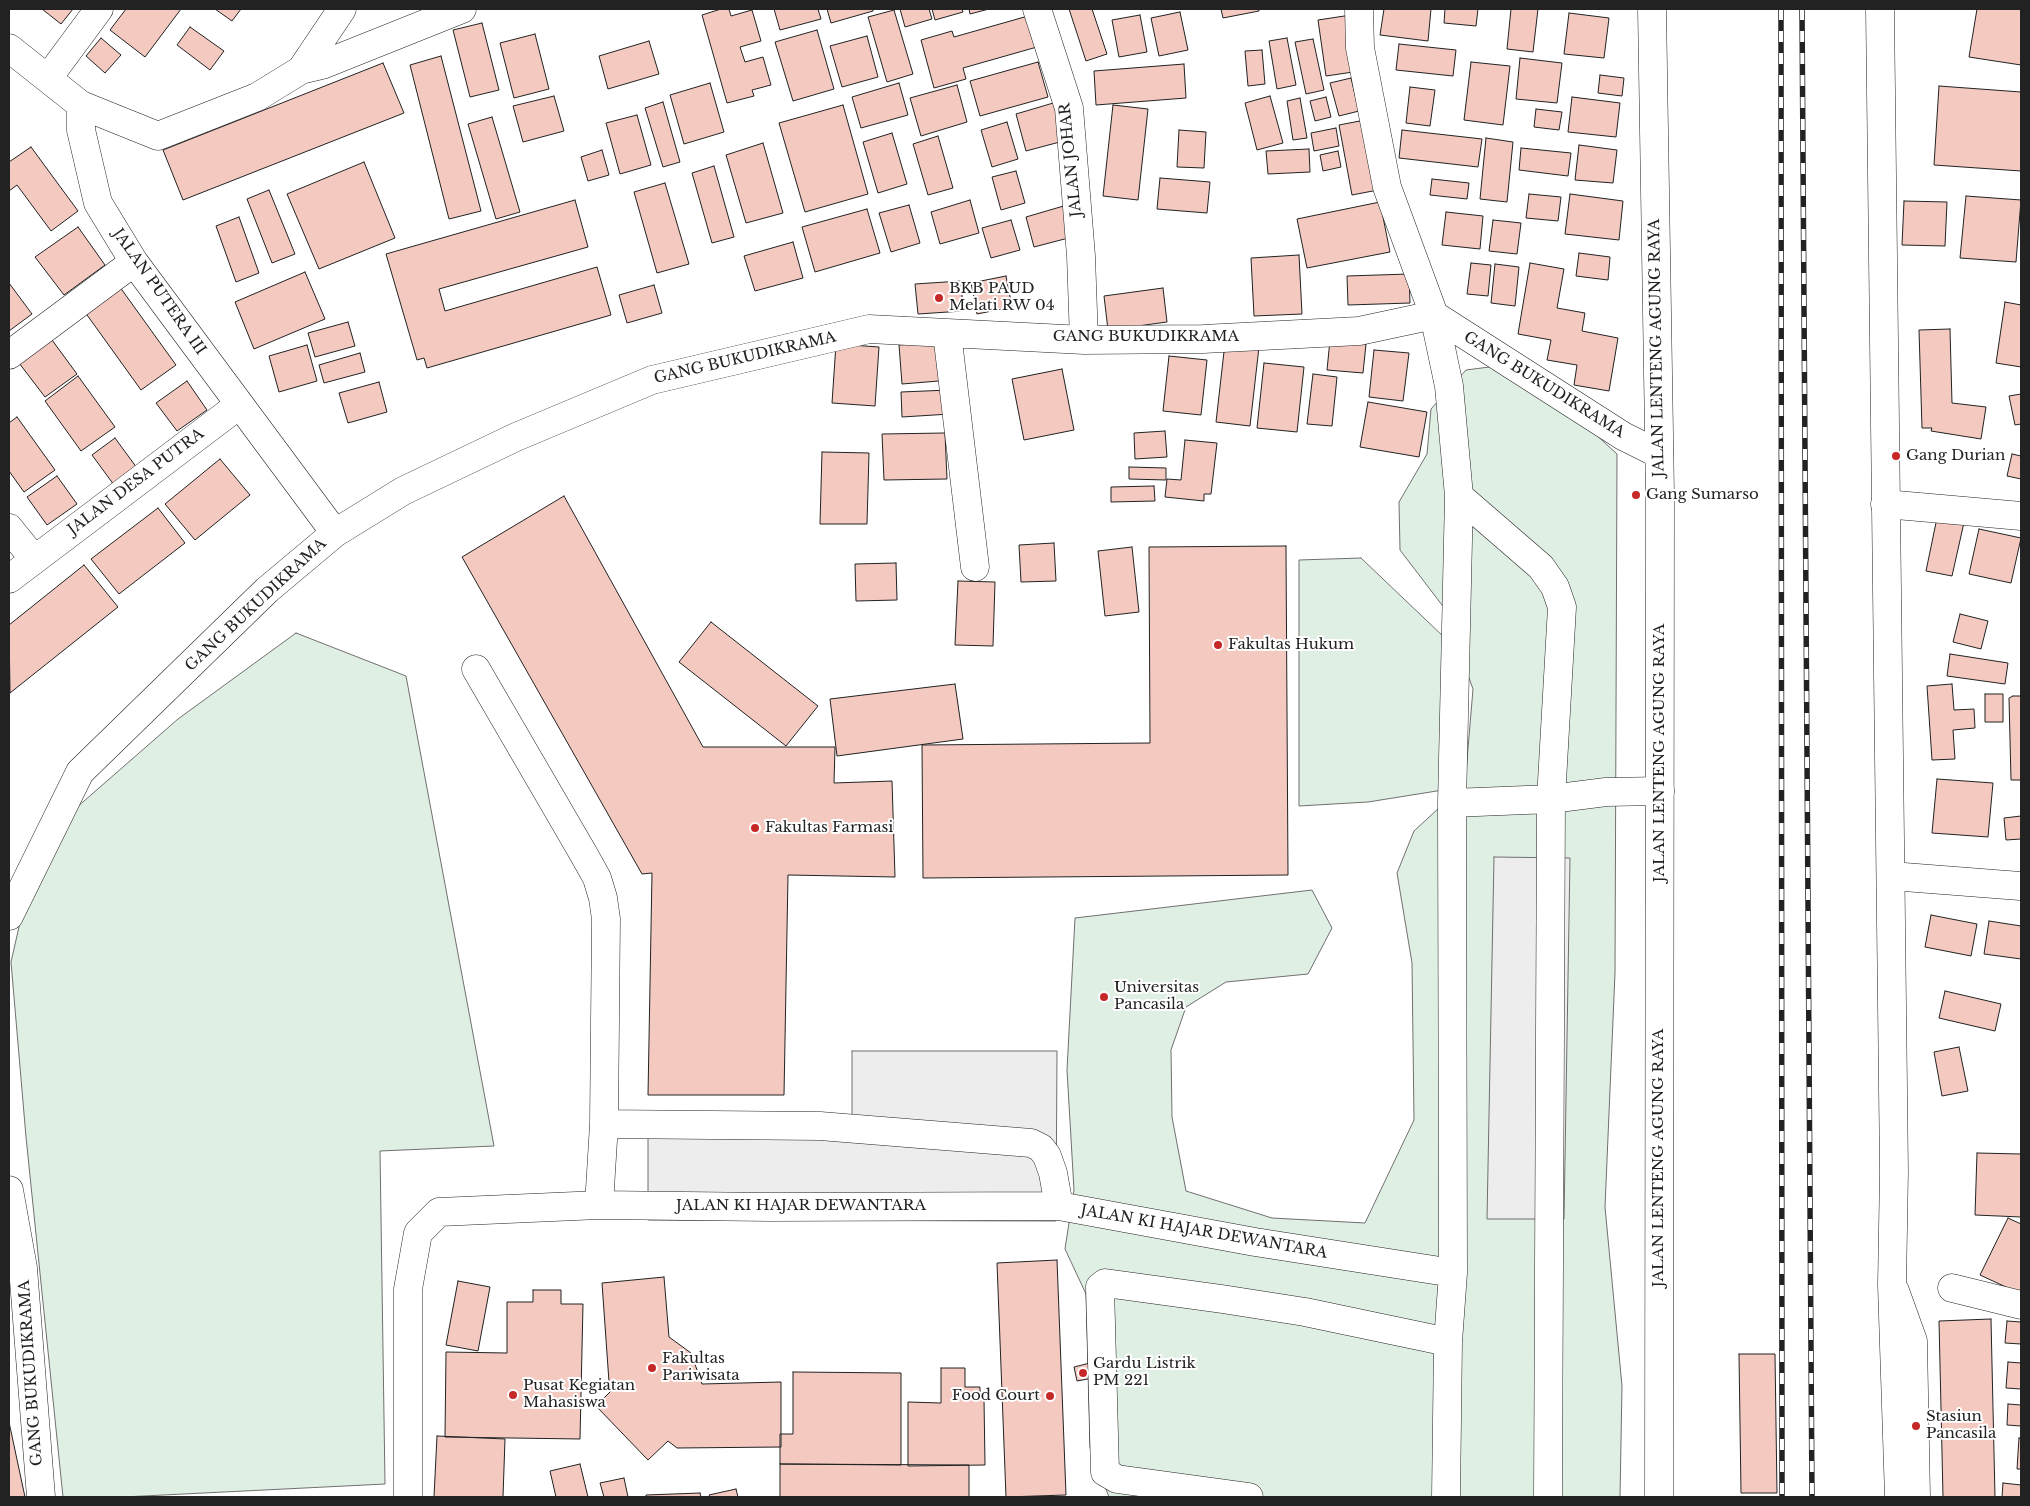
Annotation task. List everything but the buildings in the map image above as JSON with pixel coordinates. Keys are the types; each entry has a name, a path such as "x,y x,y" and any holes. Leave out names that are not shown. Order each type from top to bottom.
{"street":[{"path":"48,78 99,9"},
{"path":"301,70 342,9"},
{"path":"9,48 81,105 158,136 257,97 301,70 322,66 462,9"},
{"name":"JALAN JOHAR","path":"1037,9 1068,108 1081,256 1084,340"},
{"path":"1360,9 1360,48 1387,187 1434,315 1449,386 1459,496 1452,803 1453,1273 1448,1342 1446,1497"},
{"name":"JALAN LENTENG AGUNG RAYA","path":"1652,9 1659,454 1659,1497"},
{"path":"1880,9 1894,1171 1892,1285 1899,1497"},
{"name":"JALAN PUTERA III","path":"81,105 81,130 98,203 134,262 335,533"},
{"path":"9,355 134,262"},
{"name":"GANG BUKUDIKRAMA","path":"9,916 80,772 267,590 335,533 411,486 516,437 652,380 869,329 1084,340 1204,339 1359,331 1434,315 1623,436 1659,454"},
{"path":"947,333 975,567"},
{"name":"JALAN DESA PUTRA","path":"9,579 239,405"},
{"path":"1459,496 1541,567 1555,587 1562,607 1552,799 1548,1497"},
{"path":"1885,504 2021,516"},
{"path":"9,528 34,559"},
{"path":"476,669 583,852 597,878 603,898 606,919 604,1124 599,1205"},
{"path":"1452,803 1552,799 1606,792 1660,791"},
{"path":"1891,876 2020,886"},
{"path":"604,1124 820,1126 1031,1143 1041,1148 1047,1156 1053,1173 1059,1206"},
{"name":"GANG BUKUDIKRAMA","path":"9,1190 23,1268 40,1497"},
{"name":"JALAN KI HAJAR DEWANTARA","path":"408,1497 408,1289 418,1233 440,1212 599,1205 770,1207 1059,1206 1255,1242 1453,1273"},
{"path":"1249,1497 1117,1479 1105,1472 1100,1287 1105,1283 1305,1312 1448,1342"},
{"path":"1892,1285 1913,1341 1916,1497"},
{"path":"1952,1288 2021,1305"}],"green space":[{"path":"1497,366 1546,389 1617,454 1615,973 1605,1207 1622,1386 1620,1497 1109,1497 1090,1448 1086,1294 1065,1249 1074,1190 1067,1070 1075,918 1312,890 1332,928 1308,974 1226,982 1186,1007 1171,1050 1172,1117 1186,1191 1272,1218 1365,1223 1414,1120 1412,963 1397,873 1414,831 1465,784 1473,689 1442,605 1400,550 1399,502 1427,454 1431,409 1466,370"},
{"path":"1361,558 1446,639 1443,790 1368,802 1299,806 1299,560"},
{"path":"296,633 406,676 494,1146 380,1151 385,1484 123,1497 63,1497 26,1137 11,962 21,918 76,808 178,719"}],"shaded area":[{"path":"1494,857 1570,858 1564,1219 1487,1219"},
{"path":"852,1051 1057,1051 1056,1221 648,1220 648,1133 852,1134"}],"railway":[{"path":"1781,9 1782,1497"},
{"path":"1802,9 1812,1497"}],"place":[{"name":"BKB PAUD Melati RW 04","path":"939,298"},
{"name":"Gang Durian","path":"1896,456"},
{"name":"Gang Sumarso","path":"1636,495"},
{"name":"Fakultas Hukum","path":"1218,645"},
{"name":"Fakultas Farmasi","path":"755,828"},
{"name":"Universitas Pancasila","path":"1104,997"},
{"name":"Fakultas Pariwisata","path":"652,1368"},
{"name":"Gardu Listrik PM 221","path":"1083,1373"},
{"name":"Pusat Kegiatan Mahasiswa","path":"513,1395"},
{"name":"Food Court","path":"1050,1396"},
{"name":"Stasiun Pancasila","path":"1916,1426"}]}
